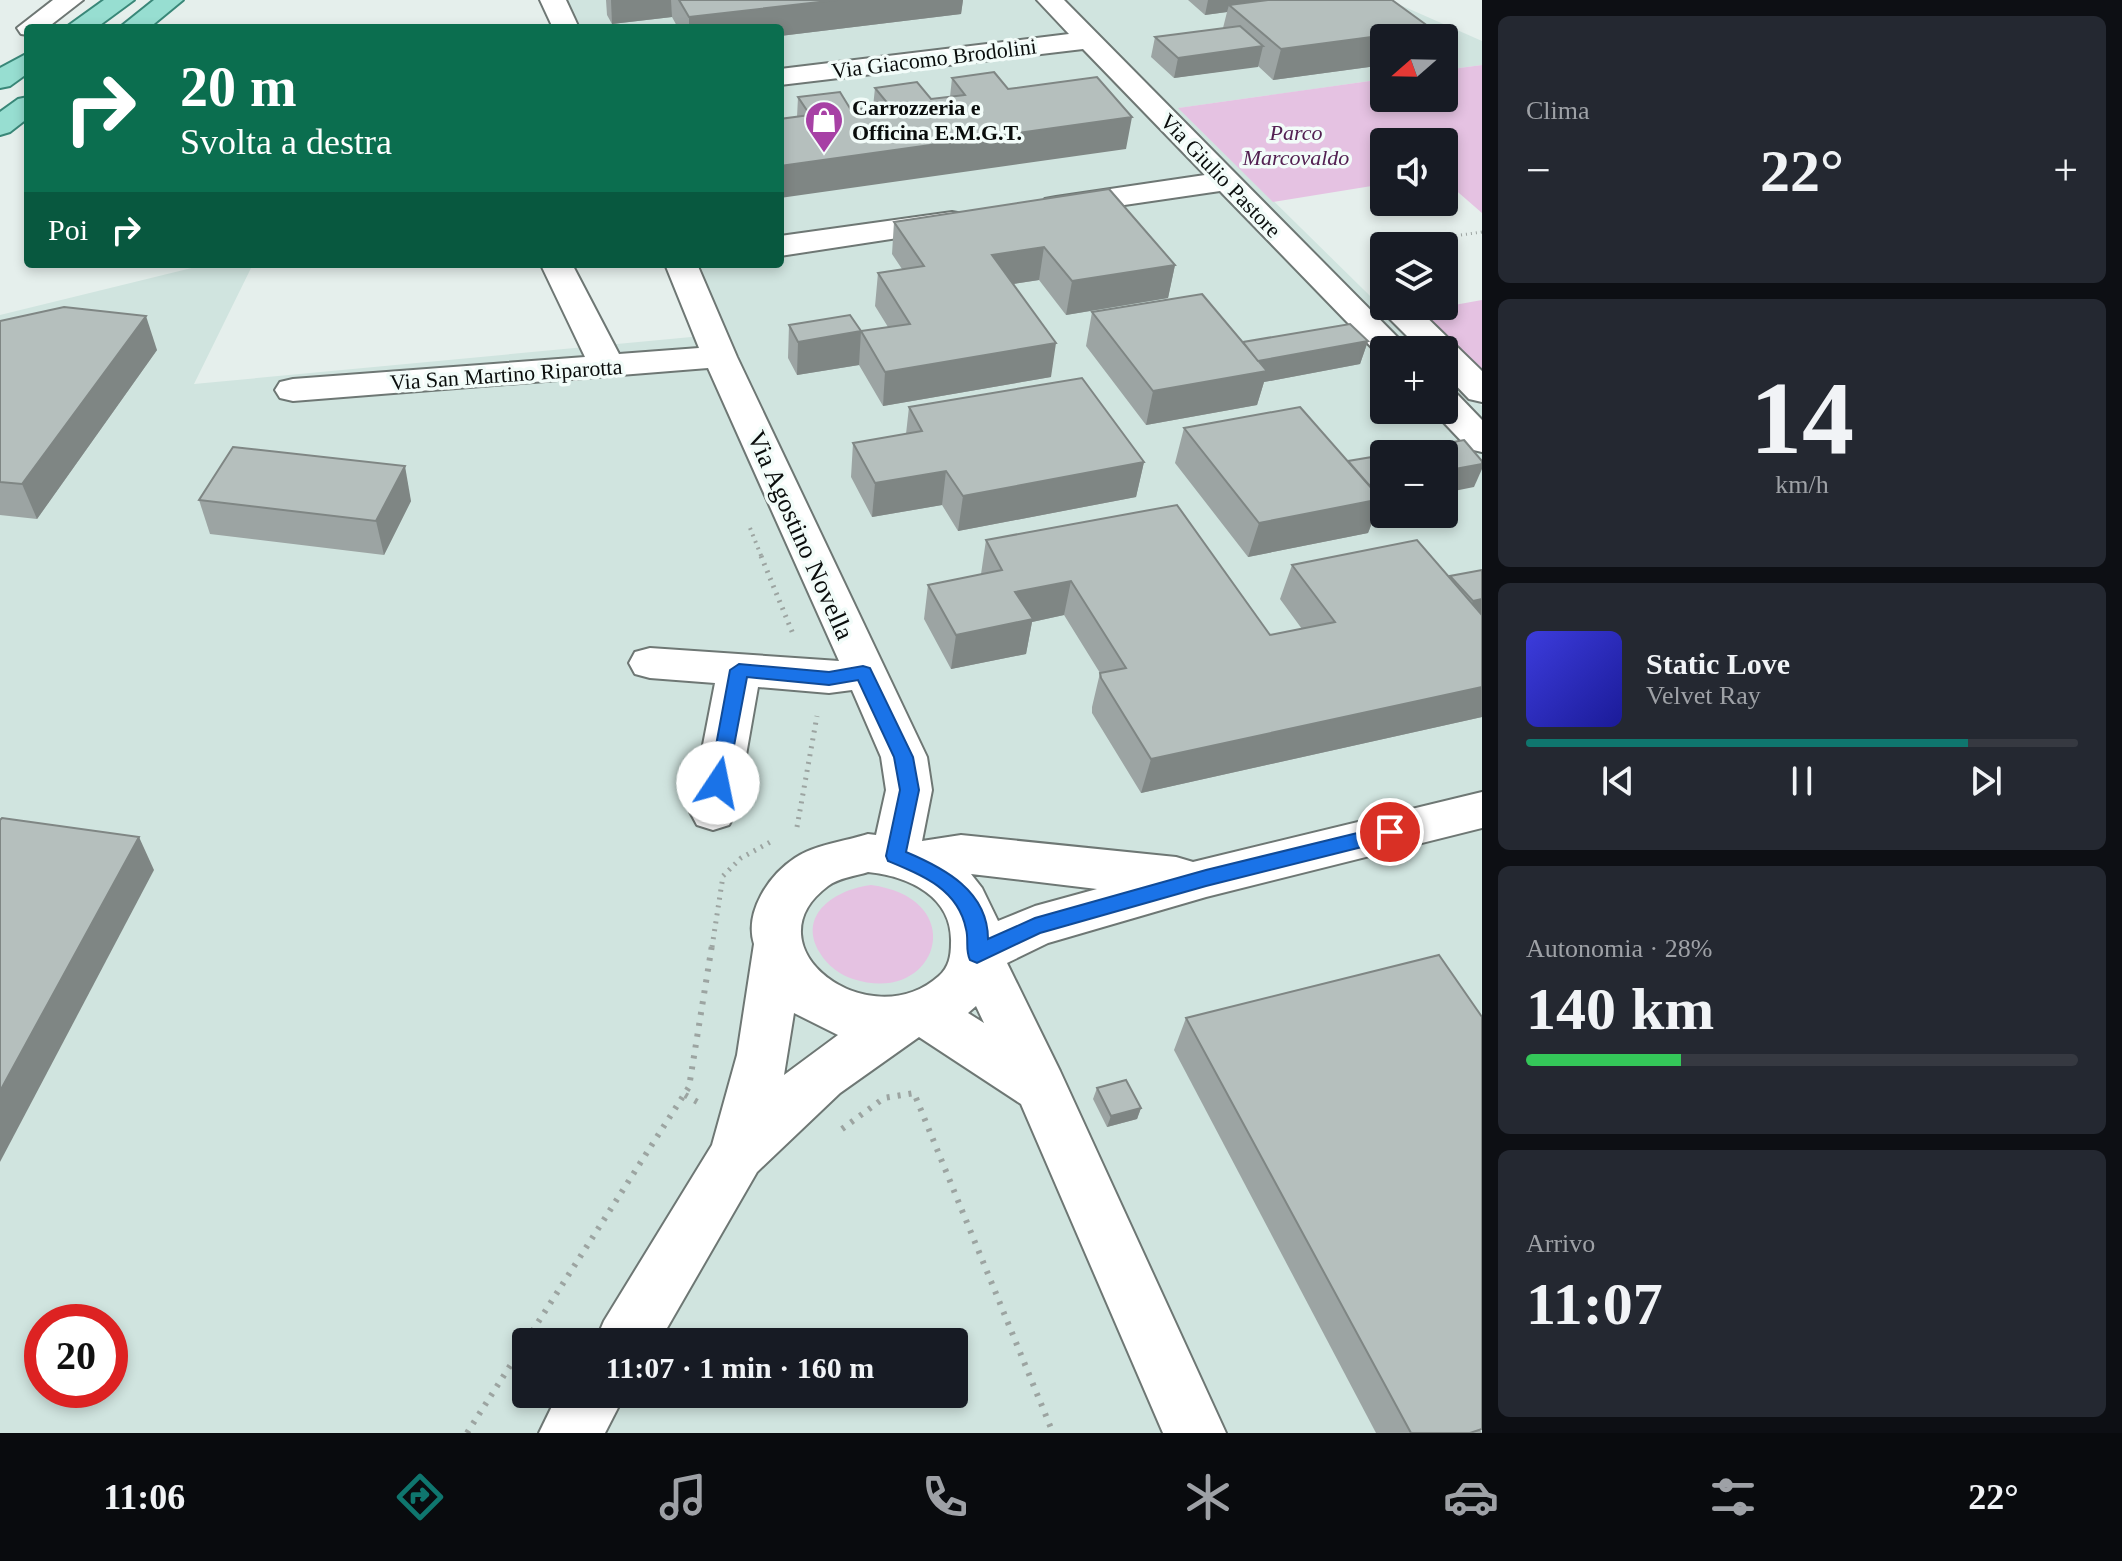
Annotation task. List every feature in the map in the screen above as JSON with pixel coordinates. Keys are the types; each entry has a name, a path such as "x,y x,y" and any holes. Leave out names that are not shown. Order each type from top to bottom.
{"main road":[{"path":"84,24 121,0"},
{"path":"137,24 170,0"},
{"path":"0,80 24,40"},
{"path":"0,126 24,108"}],"street":[{"path":"42,24 70,0"},
{"path":"553,0 564,24"},
{"name":"Via Giulio Pastore","path":"1050,0 1379,336"},
{"name":"Via Giacomo Brodolini","path":"784,77 1089,40"},
{"path":"1027,211 1227,181"},
{"path":"784,245 981,217"},
{"path":"558,268 607,366"},
{"name":"Via Agostino Novella","path":"683,268 863,673 904,757 909,790 904,858"},
{"path":"1348,305 1370,301"},
{"path":"1410,320 1426,336"},
{"name":"Via San Martino Riparotta","path":"293,390 720,357"},
{"path":"1458,368 1482,391"},
{"path":"1458,416 1482,441"},
{"path":"650,663 829,678 863,673"},
{"path":"713,812 739,670"},
{"path":"977,954 1035,926 1206,878 1482,810"},
{"path":"633,1328 737,1154 763,1055 776,950 775,925 781,902 795,882 815,867 840,857 868,853 904,858 961,854 1206,878"},
{"path":"737,1154 821,1076 914,1016 950,998 968,978 977,954 977,932 970,909 956,889 937,873 904,858"},
{"path":"776,950 788,975 809,997 837,1013 859,1018 914,1016 1041,1088"},
{"path":"977,954 1041,1088 1195,1433"},
{"path":"570,1433 585,1408"}],"path":[{"path":"1461,235 1482,232"},
{"path":"745,517 799,647"},
{"path":"467,1433 689,1087 723,876 741,858 799,826 818,713"},
{"path":"839,1131 883,1097 900,1091 914,1093 1053,1433"}],"shaded area":[{"path":"558,0 1389,0 1443,24 1370,24 1370,81 1179,108 1370,296 1370,320 1395,320 1411,336 1370,336 1370,424 1458,424 1458,383 1482,406 1482,1433 0,1433 0,315 192,268 251,268 194,384 702,336 674,268 784,268 784,24 568,24"},
{"path":"1458,30 1482,41 1482,65 1458,68"}],"green space":[{"name":"Parco Marcovaldo","path":"1482,65 1482,213 1458,192 1458,128 1370,128 1370,186 1273,202 1178,108 1370,81 1370,112 1458,112 1458,68"},
{"path":"1482,300 1482,369 1458,346 1458,336 1447,336 1430,320 1458,320 1458,304"},
{"path":"871,885 903,894 923,910 932,928 932,948 923,965 906,978 882,984 853,979 834,969 820,953 814,939 813,926 824,906 845,892"}],"building":[{"path":"679,0 837,0 689,17"},
{"path":"1268,0 1392,0 1425,24 1370,24 1370,37 1281,49 1229,5"},
{"path":"1240,26 1263,46 1178,58 1155,37"},
{"path":"994,72 1008,89 1097,77 1132,117 784,165 784,118 810,115 798,97 840,92 851,110 889,105 875,88 917,82 931,99 965,95 952,78"},
{"path":"1109,189 1175,265 1072,281 1044,247 992,255 1056,343 885,372 861,331 910,324 878,273 924,266 894,222"},
{"path":"1202,294 1267,371 1153,391 1092,312"},
{"path":"64,307 146,316 22,484 0,482 0,321"},
{"path":"850,315 861,331 798,342 789,325"},
{"path":"1350,324 1368,341 1258,361 1243,342"},
{"path":"1082,378 1144,462 963,496 946,471 875,483 853,443 922,431 909,407"},
{"path":"1300,407 1370,487 1370,501 1259,523 1184,428"},
{"path":"1464,440 1482,464 1458,468 1458,441"},
{"path":"233,447 405,466 376,521 199,500"},
{"path":"1370,457 1370,485 1369,485 1348,461"},
{"path":"1177,505 1270,635 1335,622 1292,565 1417,540 1482,615 1482,687 1151,759 1101,678 1100,673 1126,668 1071,581 1015,592 1033,619 956,635 928,585 1002,570 986,540"},
{"path":"1482,570 1482,599 1473,601 1450,576"},
{"path":"0,820 139,837 0,1091"},
{"path":"1439,955 1482,1017 1482,1429 1470,1433 1411,1433 1186,1018"},
{"path":"1126,1080 1141,1108 1111,1116 1097,1088"}],"place":[{"name":"Carrozzeria e Officina E.M.G.T.","path":"824,154"}],"route":[{"path":"718,783 739,670 829,678 863,673 904,757 909,790 905,823 895,856 914,861 937,873 956,889 970,909 977,932 977,954 1035,926 1206,878 1390,832"}]}
